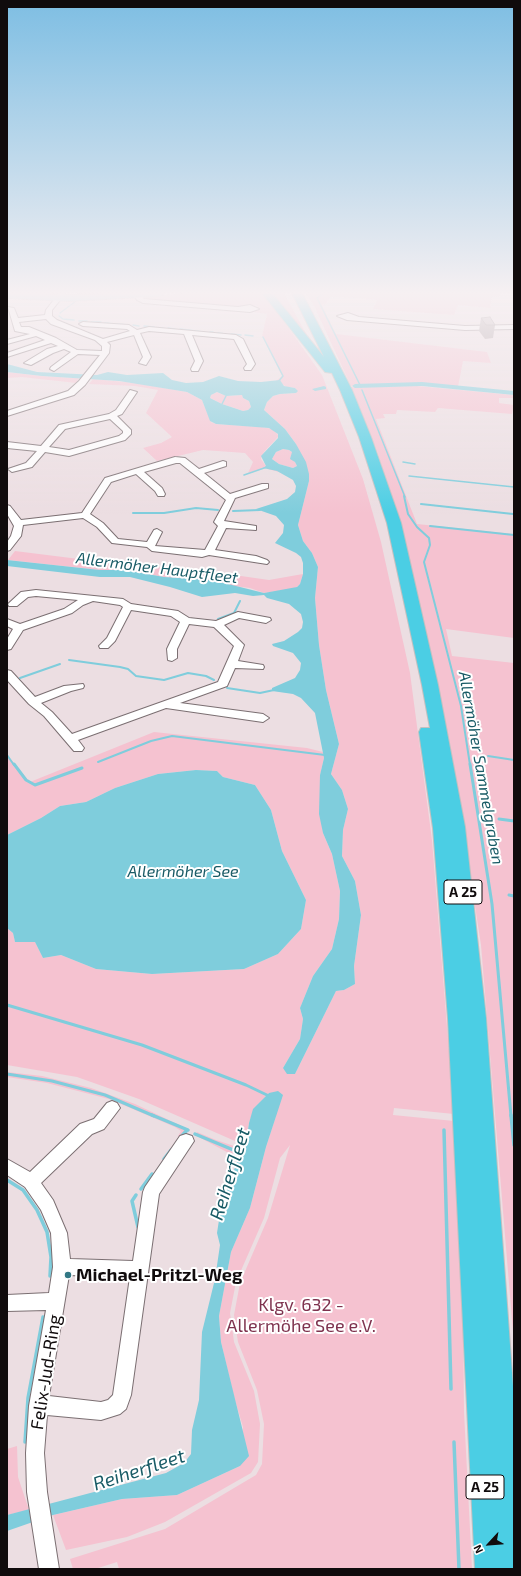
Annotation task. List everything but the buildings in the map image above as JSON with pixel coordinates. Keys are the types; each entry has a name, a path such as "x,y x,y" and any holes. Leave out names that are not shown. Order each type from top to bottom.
{"highway":[{"path":"326,367 329,370"},
{"name":"A 25","path":"327,367 340,387 384,524 420,686 442,828 459,1027 489,1569"},
{"name":"A 25","path":"331,367 364,437 394,523 430,685 456,827 476,1018 512,1569"}],"street":[{"path":"54,369 57,367"},
{"path":"7,414 68,395 84,381 95,367"},
{"path":"12,469 29,465 62,427 112,416 119,412 133,392"},
{"path":"7,445 70,453 122,438 127,434 127,430 112,416"},
{"path":"85,515 108,480 182,460 230,497"},
{"path":"198,472 223,464"},
{"path":"137,471 159,490 161,494"},
{"path":"119,477 146,479"},
{"path":"230,497 265,486"},
{"path":"230,497 231,499 219,522 223,524 253,528"},
{"path":"7,508 18,523 17,532 7,548"},
{"path":"18,523 85,515 100,525 115,541 150,546 152,548 195,553 209,552 253,558 264,562"},
{"path":"209,552 223,524"},
{"path":"150,546 158,532"},
{"path":"13,604 24,594 36,593 123,602 128,607 174,613 186,620 217,624 238,615 262,618 266,620"},
{"path":"7,647 19,628 68,611 79,603 92,598"},
{"path":"104,646 111,639 128,607"},
{"path":"172,658 172,649 186,620"},
{"path":"7,622 19,628"},
{"path":"165,705 223,684 239,645 217,624"},
{"path":"232,664 259,667"},
{"path":"7,673 33,702 48,714 78,748"},
{"path":"33,702 79,686"},
{"path":"70,739 162,704 263,718"},
{"path":"31,1182 86,1129 99,1124 112,1108"},
{"path":"38,1406 55,1405 101,1411 113,1407 119,1402 122,1395 151,1192 186,1141"},
{"name":"Felix-Jud-Ring","path":"7,1166 31,1182 47,1204 59,1233 62,1266 38,1406 35,1453 37,1492 42,1534 49,1569"},
{"path":"62,1266 140,1269"},
{"path":"7,1303 57,1301"}],"green space":[{"name":"Klgv. 632 - Allermöhe See e.V.","path":"277,367 316,367 322,375 363,479 381,542 410,673 432,840 454,1114 394,1108 393,1115 454,1121 463,1310 464,1412 472,1569 119,1569 117,1562 95,1569 73,1569 70,1559 165,1529 256,1475 262,1464 264,1424 257,1390 238,1342 234,1315 240,1283 268,1218 290,1145 280,1158 264,1218 236,1282 230,1313 234,1342 254,1391 260,1424 258,1462 251,1473 165,1522 127,1537 66,1550 53,1515 122,1499 177,1495 240,1466 243,1427 221,1342 219,1316 231,1252 250,1208 276,1116 269,1093 254,1109 249,1123 246,1144 235,1141 139,1099 77,1077 7,1065 7,928 13,933 15,942 35,942 43,958 61,955 96,969 152,974 244,969 278,954 301,929 306,900 282,851 271,810 255,785 223,777 217,771 196,770 158,774 115,788 86,802 60,806 41,818 7,835 7,755 30,782 154,732 307,748 323,752 324,758 320,775 323,833 332,854 340,891 339,919 332,949 313,976 300,1008 303,1019 300,1039 283,1068 295,1074 336,991 344,990 355,984 354,966 361,915 355,881 342,856 343,830 348,809 342,790 331,774 339,744 326,690 319,645 315,598 318,567 312,553 303,541 298,525 309,481 296,444 285,429 264,410 267,402 273,396 296,393 295,388 287,387 276,381 282,376"},
{"path":"342,367 462,367 458,387 421,383 351,386"},
{"path":"7,372 79,378 76,383 22,377 7,378"},
{"path":"93,379 136,383 187,392 202,400 211,422 216,424 273,429 279,436 264,452 261,459 266,466 286,474 264,468 248,473 253,462 245,453 203,450 157,461 143,448 161,443 172,437 146,413 158,390 135,386 89,384"},
{"path":"417,386 514,395 514,398 499,398 499,403 514,405 512,414 438,408 435,412 397,410 396,414 383,414 385,418 376,419 417,524 514,534 514,638 446,629 452,656 514,663 514,1344 481,945 450,744 399,520 377,451 351,387"},
{"path":"217,392 226,396 242,395 243,398 249,401 251,407 248,410 243,411 210,398 211,395"},
{"path":"283,449 292,452 292,456 297,466 293,468 279,464 272,459 276,452"},
{"path":"15,551 87,560 136,563 167,569 213,572 269,580 303,574 300,584 297,587 264,593 250,588 164,577 134,571 100,570 8,560"},
{"path":"7,1072 42,1076 91,1088 135,1104 190,1130 180,1139 178,1136 181,1131 175,1127 109,1099 47,1083 7,1077"},
{"path":"197,1132 243,1149 238,1158 195,1135"},
{"path":"17,1446 18,1477 29,1510 7,1515 7,1449"}],"water":[{"path":"7,367 17,367 37,372 97,375 108,372 127,375 163,373 172,380 186,383 203,382 219,376 238,381 261,382 280,380 284,386 295,388 298,391 296,393 273,396 267,402 264,410 285,429 296,444 306,462 309,474 309,481 298,525 303,541 312,553 318,567 315,598 319,645 326,690 339,744 331,774 342,790 348,809 343,830 342,856 355,881 361,915 354,966 355,984 344,990 336,991 295,1074 287,1074 283,1068 300,1039 303,1019 300,1008 313,976 332,949 339,919 340,891 332,854 323,833 319,814 320,775 324,758 315,713 301,698 293,694 272,691 272,688 295,678 300,670 301,663 293,653 273,646 272,644 284,641 302,628 303,622 301,614 289,604 267,598 264,595 253,596 235,593 202,597 130,577 100,577 7,566 7,560 100,570 125,570 164,577 212,580 264,593 297,587 300,584 303,574 303,563 301,557 275,543 283,533 284,525 276,516 256,509 287,499 295,492 296,486 293,480 277,471 263,468 266,466 261,456 278,438 278,434 269,428 216,424 210,421 202,400 187,392 119,381 7,372","holes":["217,392 226,396 242,395 243,398 249,401 251,407 248,410 243,411 210,398 211,395","283,449 292,452 290,459 295,462 297,466 293,468 279,464 272,459 276,452"]},
{"name":"Allermöher See","path":"196,770 217,771 223,777 255,785 271,810 282,851 306,900 301,929 278,954 244,969 152,974 96,969 61,955 43,958 35,942 15,942 13,933 7,928 7,835 41,818 60,806 86,802 115,788 158,774"},
{"path":"278,1091 283,1095 266,1147 250,1208 231,1252 219,1316 221,1342 249,1456 240,1466 177,1495 122,1499 53,1515 7,1531 7,1515 166,1473 184,1463 191,1454 192,1430 199,1400 202,1332 215,1279 220,1245 217,1233 221,1207 240,1153 246,1144 253,1109 269,1093"}],"waterway":[{"path":"278,367 283,376 278,382"},
{"path":"351,367 361,387"},
{"path":"355,386 422,384 514,393"},
{"path":"315,389 324,388"},
{"name":"Allermöher Sammelgraben","path":"362,390 405,497"},
{"path":"222,404 226,396"},
{"path":"403,462 415,464"},
{"path":"244,475 267,467"},
{"path":"409,476 514,487"},
{"name":"Allermöher Sammelgraben","path":"404,496 408,514 417,527 429,538 430,545 424,562 461,706 470,765"},
{"path":"421,504 513,514"},
{"path":"133,513 164,513 196,508 218,510"},
{"path":"233,511 260,510"},
{"path":"430,526 514,535"},
{"path":"218,619 234,613 240,601"},
{"path":"69,660 120,667 128,669 136,676 164,680 188,673 206,676 214,680"},
{"path":"20,678 60,664"},
{"path":"227,688 260,693 274,690"},
{"path":"98,762 151,741 172,736 325,755"},
{"path":"7,755 14,765"},
{"path":"488,756 514,760"},
{"path":"14,764 26,780 35,785 82,768"},
{"name":"Allermöher Sammelgraben","path":"470,764 492,904 511,1116"},
{"path":"499,819 514,821"},
{"path":"509,895 514,896"},
{"path":"7,1005 142,1045 246,1085 269,1096"},
{"path":"7,1074 52,1081 105,1095 154,1116"},
{"path":"152,1115 188,1130"},
{"name":"Allermöher Sammelgraben","path":"511,1115 514,1145"},
{"path":"180,1138 187,1130"},
{"path":"444,1130 451,1389"},
{"name":"Reiherfleet","path":"195,1134 243,1154"},
{"path":"164,1159 171,1150"},
{"path":"141,1189 152,1174"},
{"path":"7,1180 23,1190 37,1210 47,1232 51,1257 50,1276"},
{"path":"136,1195 132,1201 138,1227"},
{"path":"25,1442 28,1398 43,1317"},
{"path":"454,1442 459,1569"}],"place":[{"name":"Michael-Pritzl-Weg","path":"68,1275"}],"water label":[{"name":"Allermöher Hauptfleet","path":"157,568"}]}
